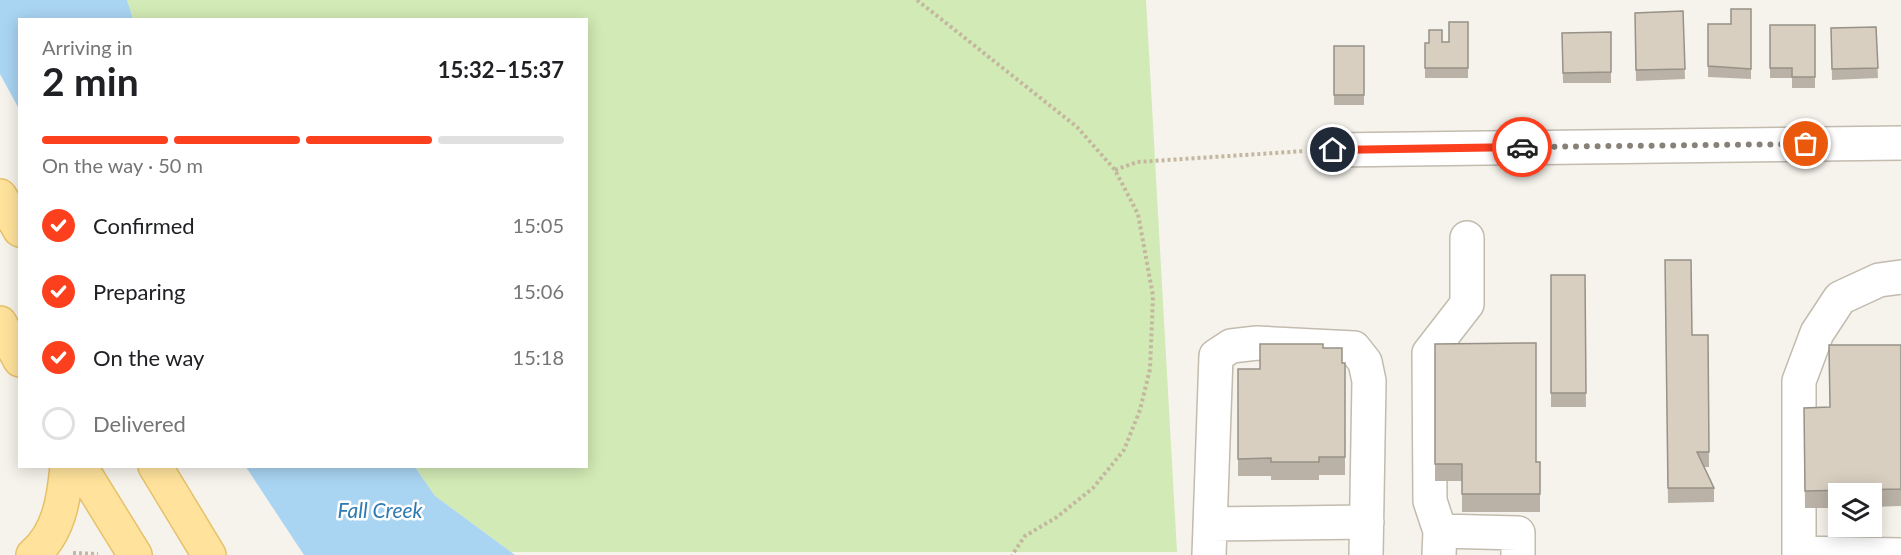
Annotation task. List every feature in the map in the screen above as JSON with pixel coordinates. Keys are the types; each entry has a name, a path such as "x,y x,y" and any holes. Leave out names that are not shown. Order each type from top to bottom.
{"main road":[{"path":"0,196 18,227"},
{"path":"0,323 18,356"},
{"path":"33,555 51,534 57,521 63,503 67,468"},
{"path":"81,468 121,554"},
{"path":"156,468 209,555"}],"street":[{"path":"1333,150 1901,142"},
{"path":"1467,238 1467,304 1429,353 1430,501 1440,543 1518,533 1518,555"},
{"path":"1901,277 1879,280 1840,298 1817,333 1799,381 1799,554 1901,555"},
{"path":"1366,555 1367,522 1369,381 1365,362 1354,348 1257,343 1231,346 1216,356 1209,540 1367,522"}],"path":[{"path":"917,0 1077,127 1115,170 1138,214 1153,296 1150,369 1140,410 1124,450 1093,488 1057,518 1025,536 1012,555"},
{"path":"1115,170 1137,162 1333,150"},
{"path":"67,553 121,554"}],"green space":[{"path":"127,0 1146,0 1177,552 511,552 435,496 416,468 588,468 588,18 132,18"}],"water":[{"path":"0,0 127,0 133,18 18,18 18,107 0,74"},
{"name":"Fall Creek","path":"247,468 416,468 435,496 515,555 304,555"}],"building":[{"path":"1731,9 1751,9 1751,69 1708,66 1708,24 1731,24"},
{"path":"1683,11 1685,69 1636,70 1635,13"},
{"path":"1449,22 1468,22 1468,68 1425,68 1425,43 1429,43 1429,30 1442,30 1442,42 1449,42"},
{"path":"1770,25 1815,25 1815,77 1792,77 1792,68 1770,68"},
{"path":"1876,27 1878,68 1832,69 1831,28"},
{"path":"1611,32 1611,72 1563,73 1562,33"},
{"path":"1334,46 1364,46 1364,95 1334,95"},
{"path":"1665,260 1691,260 1692,335 1708,335 1709,452 1697,452 1714,488 1668,488"},
{"path":"1551,275 1585,275 1586,393 1551,393"},
{"path":"1536,343 1536,462 1540,462 1540,494 1462,494 1462,464 1435,464 1435,344"},
{"path":"1260,344 1323,344 1323,348 1342,348 1342,363 1345,363 1345,457 1319,457 1319,462 1271,462 1271,458 1238,459 1238,369 1260,369"},
{"path":"1829,345 1901,345 1901,489 1882,489 1882,483 1828,483 1828,491 1805,491 1804,408 1830,407"}],"way so far":[{"path":"1522,147 1806,144"}],"route":[{"path":"1333,150 1522,147"}]}
